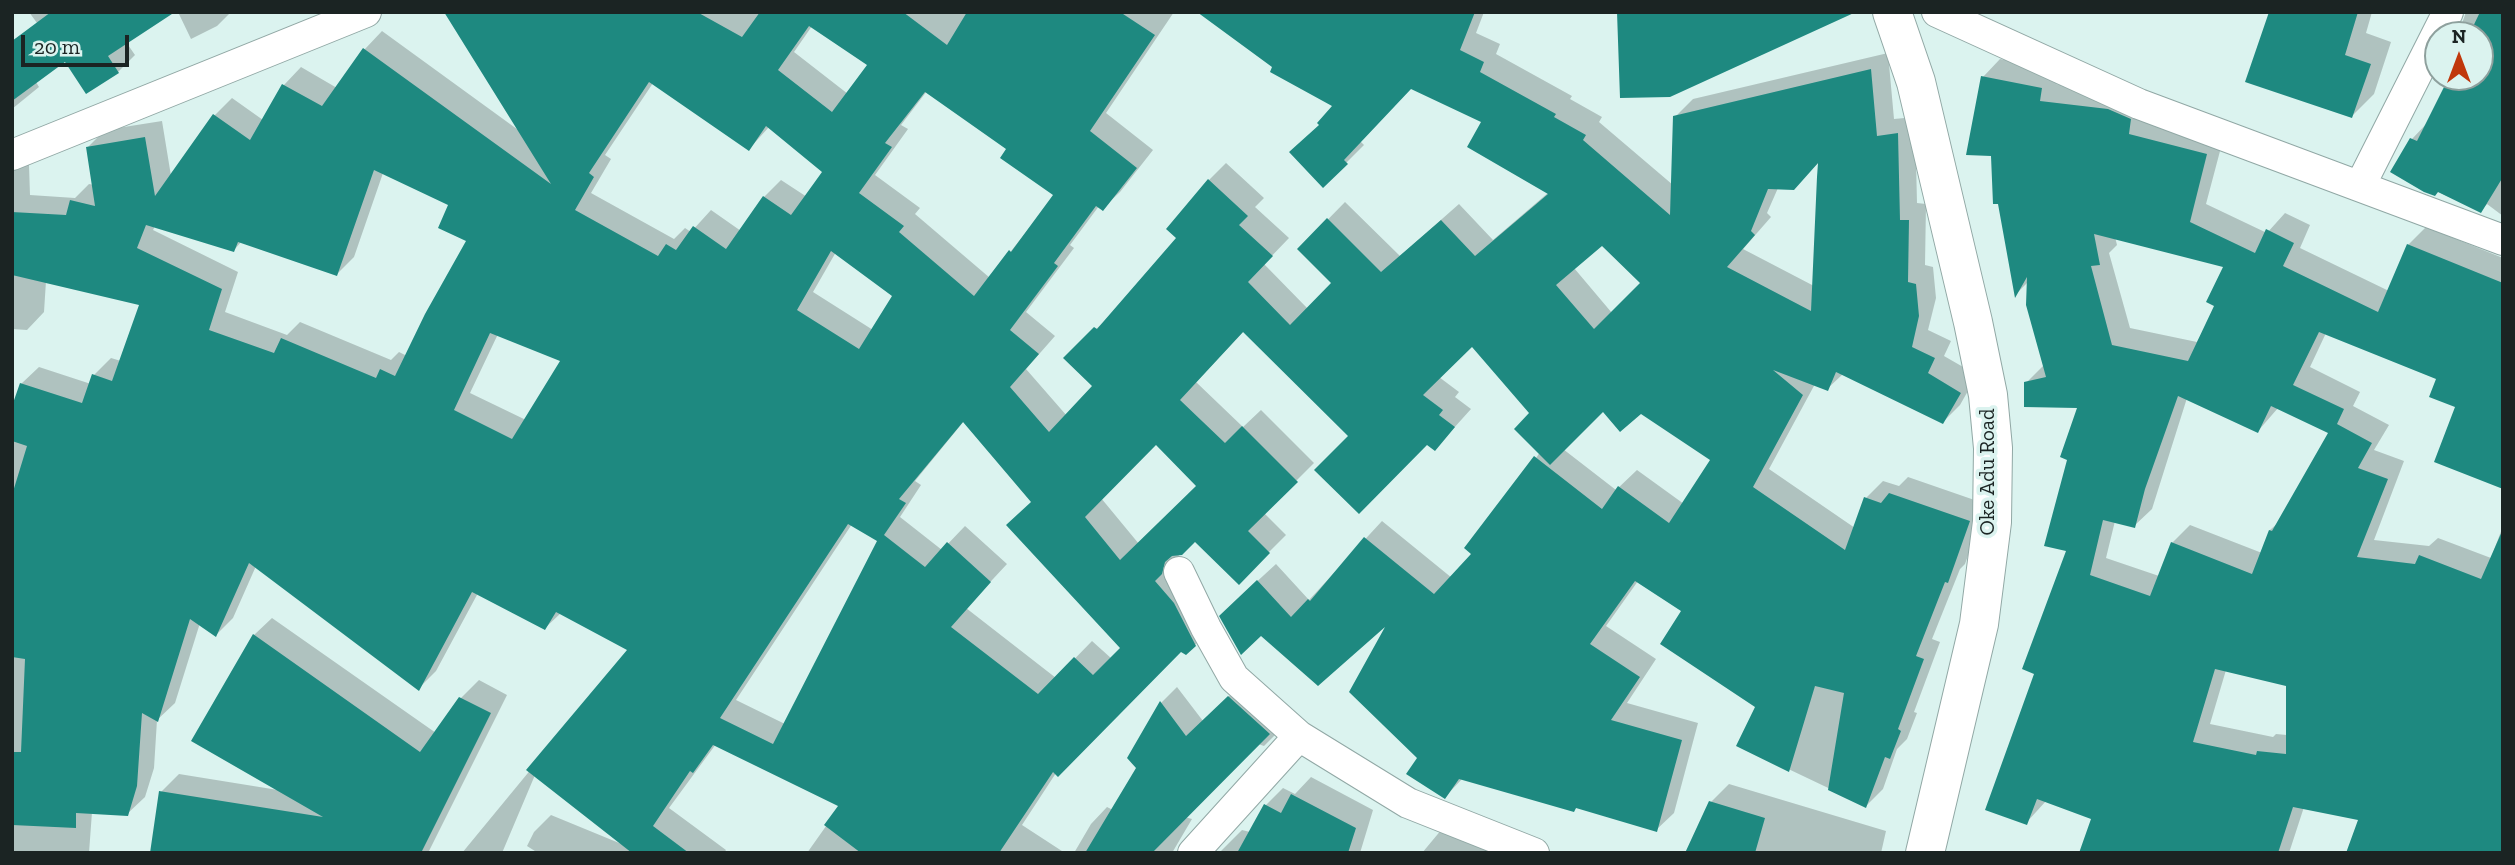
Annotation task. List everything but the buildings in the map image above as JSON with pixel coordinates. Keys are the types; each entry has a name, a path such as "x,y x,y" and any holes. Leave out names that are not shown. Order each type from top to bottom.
{"street":[{"path":"12,155 366,12"},
{"name":"Oke Adu Road","path":"1892,12 1916,82 1973,322 1988,395 1993,448 1992,522 1979,624 1925,853"},
{"path":"1937,12 2139,104 2503,240"},
{"path":"2360,186 2448,12"},
{"path":"1179,572 1234,678 1299,736 1408,803 1534,853"},
{"path":"1193,853 1299,736"}]}
